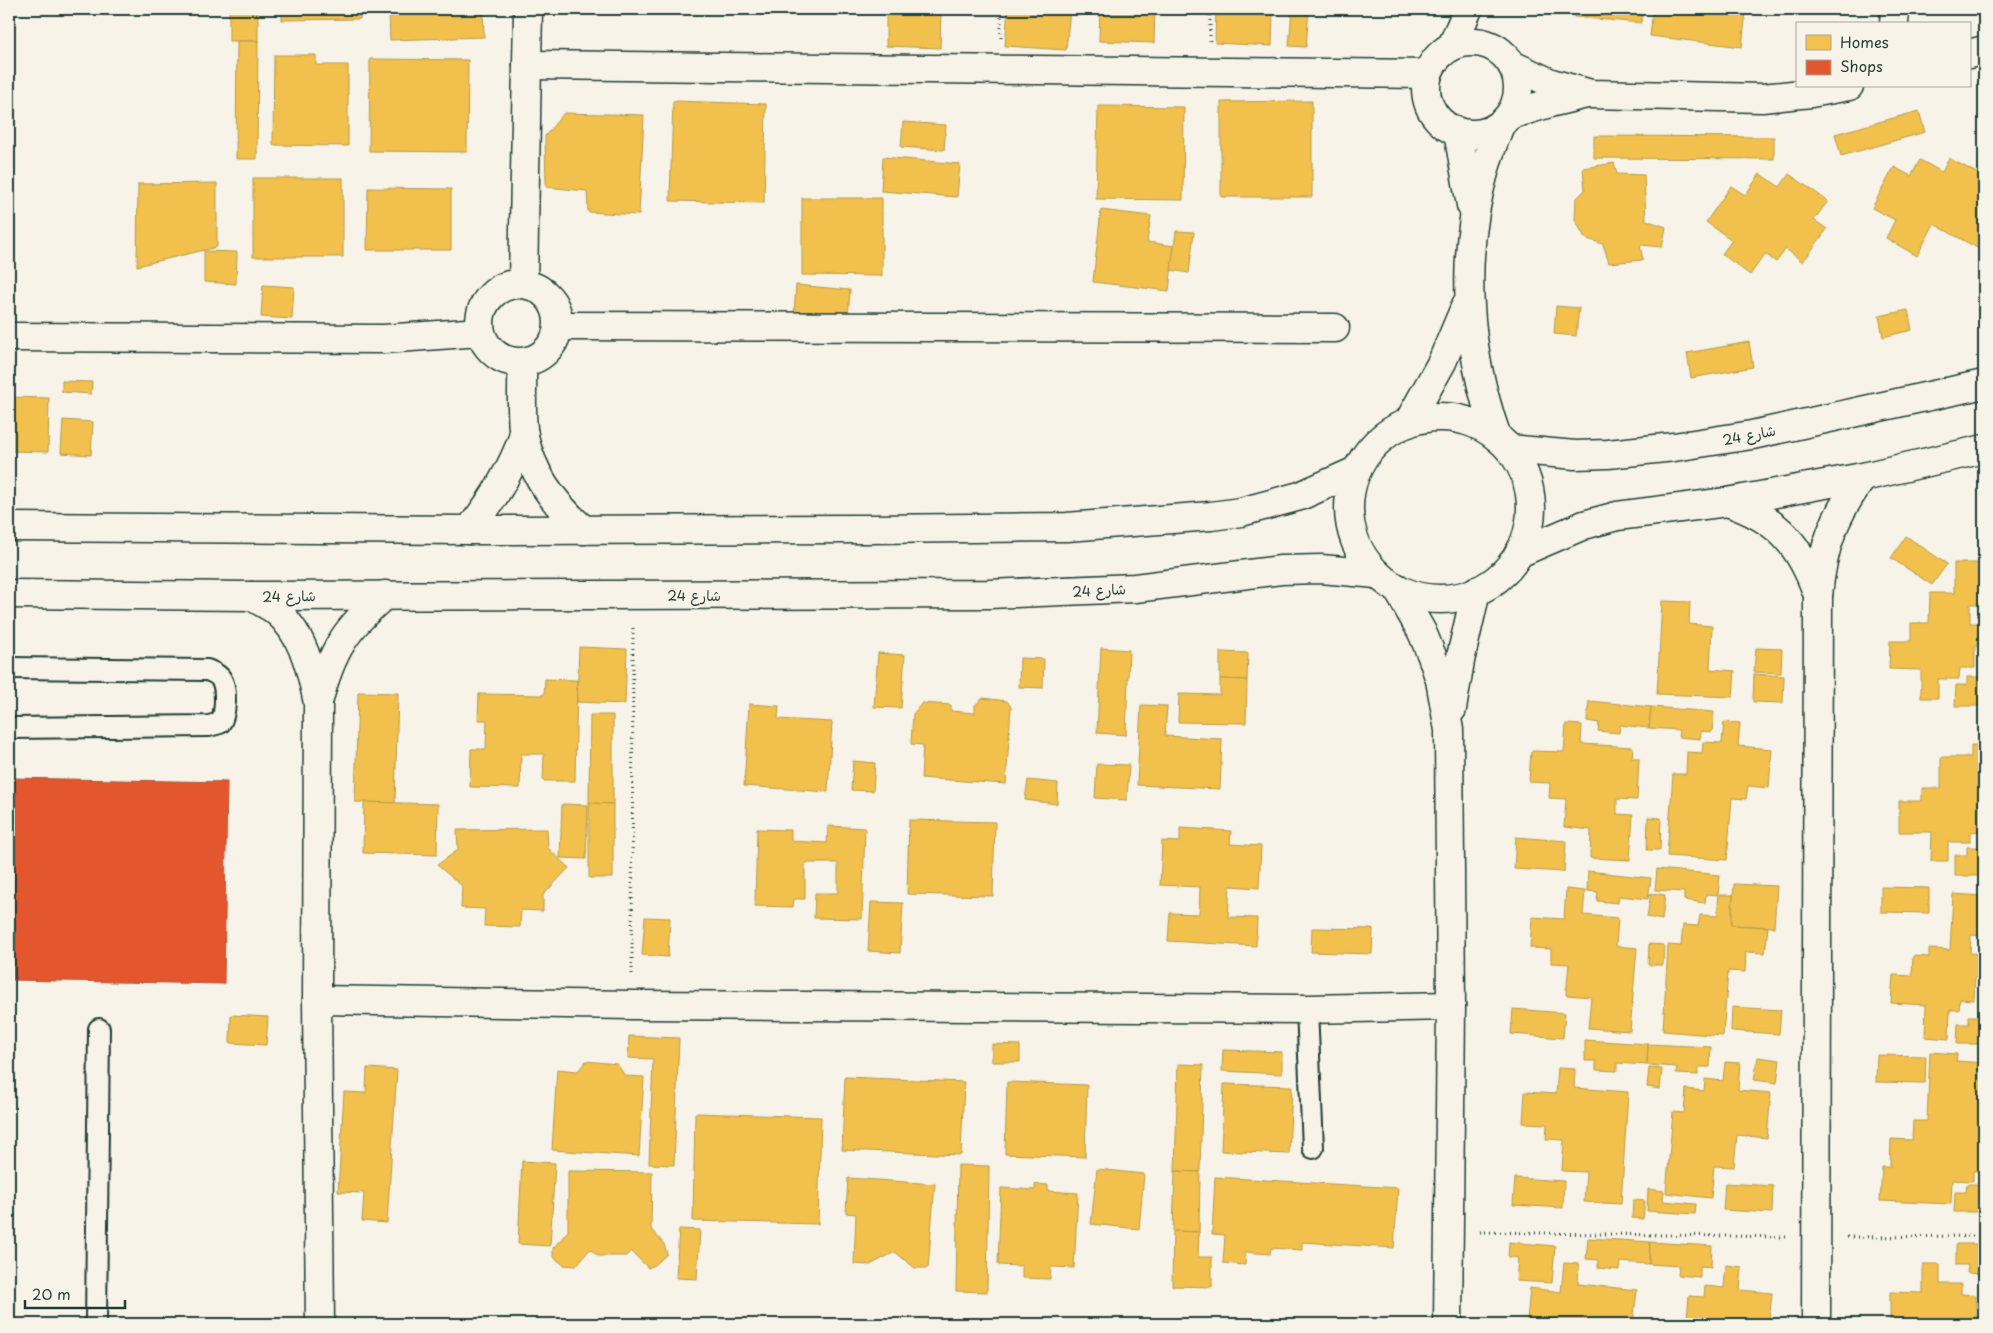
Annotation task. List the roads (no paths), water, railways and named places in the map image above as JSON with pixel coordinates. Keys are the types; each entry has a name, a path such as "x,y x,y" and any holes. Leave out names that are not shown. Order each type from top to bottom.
{"street":[{"path":"523,284 528,9"},
{"path":"1452,46 1468,9"},
{"path":"1479,9 1487,45"},
{"path":"1894,22 1895,9"},
{"path":"1518,554 1527,533 1531,511 1529,489 1521,468 1503,443 1485,404 1471,334 1469,299 1473,222 1486,165 1505,120 1515,106 1518,85 1512,65 1502,52 1476,42 1452,46 1442,53 1434,63 1428,74 1426,95 1434,114 1440,122 1458,132 1480,134 1505,120 1550,103 1591,94 1762,98 1838,88"},
{"path":"1970,54 1984,50"},
{"path":"527,65 1428,74"},
{"path":"1512,65 1551,83 1591,94"},
{"path":"1458,132 1473,222"},
{"path":"523,284 542,291 550,299 555,307 558,326 555,338 542,355 532,360 511,362 500,358 484,342 480,332 481,311 493,293 502,287 523,284"},
{"path":"1408,423 1442,362 1469,299"},
{"path":"558,326 1336,328"},
{"path":"9,337 384,339 480,332"},
{"path":"522,362 524,435 530,457 544,484 567,515 584,530"},
{"name":"شارع 24","path":"1503,443 1575,455 1641,452 1752,435 1984,384"},
{"path":"1449,730 1440,680 1422,632 1387,581 1362,557 1349,515 1350,492 1356,471 1365,455 1377,441 1391,431 1408,423 1439,417 1470,422 1503,443"},
{"path":"469,530 492,501 507,476 524,435"},
{"path":"1518,554 1584,525 1617,516 1727,502 1863,477 1984,448"},
{"path":"9,527 584,530 1067,527 1241,512 1300,496 1356,471"},
{"path":"1816,1324 1818,596 1823,561 1830,533 1850,494 1863,477"},
{"path":"1727,502 1763,517 1778,529 1803,559 1818,596"},
{"name":"شارع 24","path":"9,594 252,596 842,595 1062,592 1135,588 1281,570 1321,569 1387,581 1422,597 1450,598 1476,591 1493,582 1507,569 1518,554"},
{"path":"1448,1324 1451,1006 1449,730 1460,661 1476,591"},
{"path":"318,703 330,662 347,631 385,595"},
{"path":"252,596 275,610 292,628 313,676 318,703 317,1000 320,1324"},
{"path":"317,1000 632,1005 1307,1009 1451,1006"}],"lane":[{"path":"9,668 207,670 221,679 224,684 225,713 220,723 209,726 9,728"},
{"path":"1307,1009 1313,1148"},
{"path":"96,1324 100,1029"}]}
